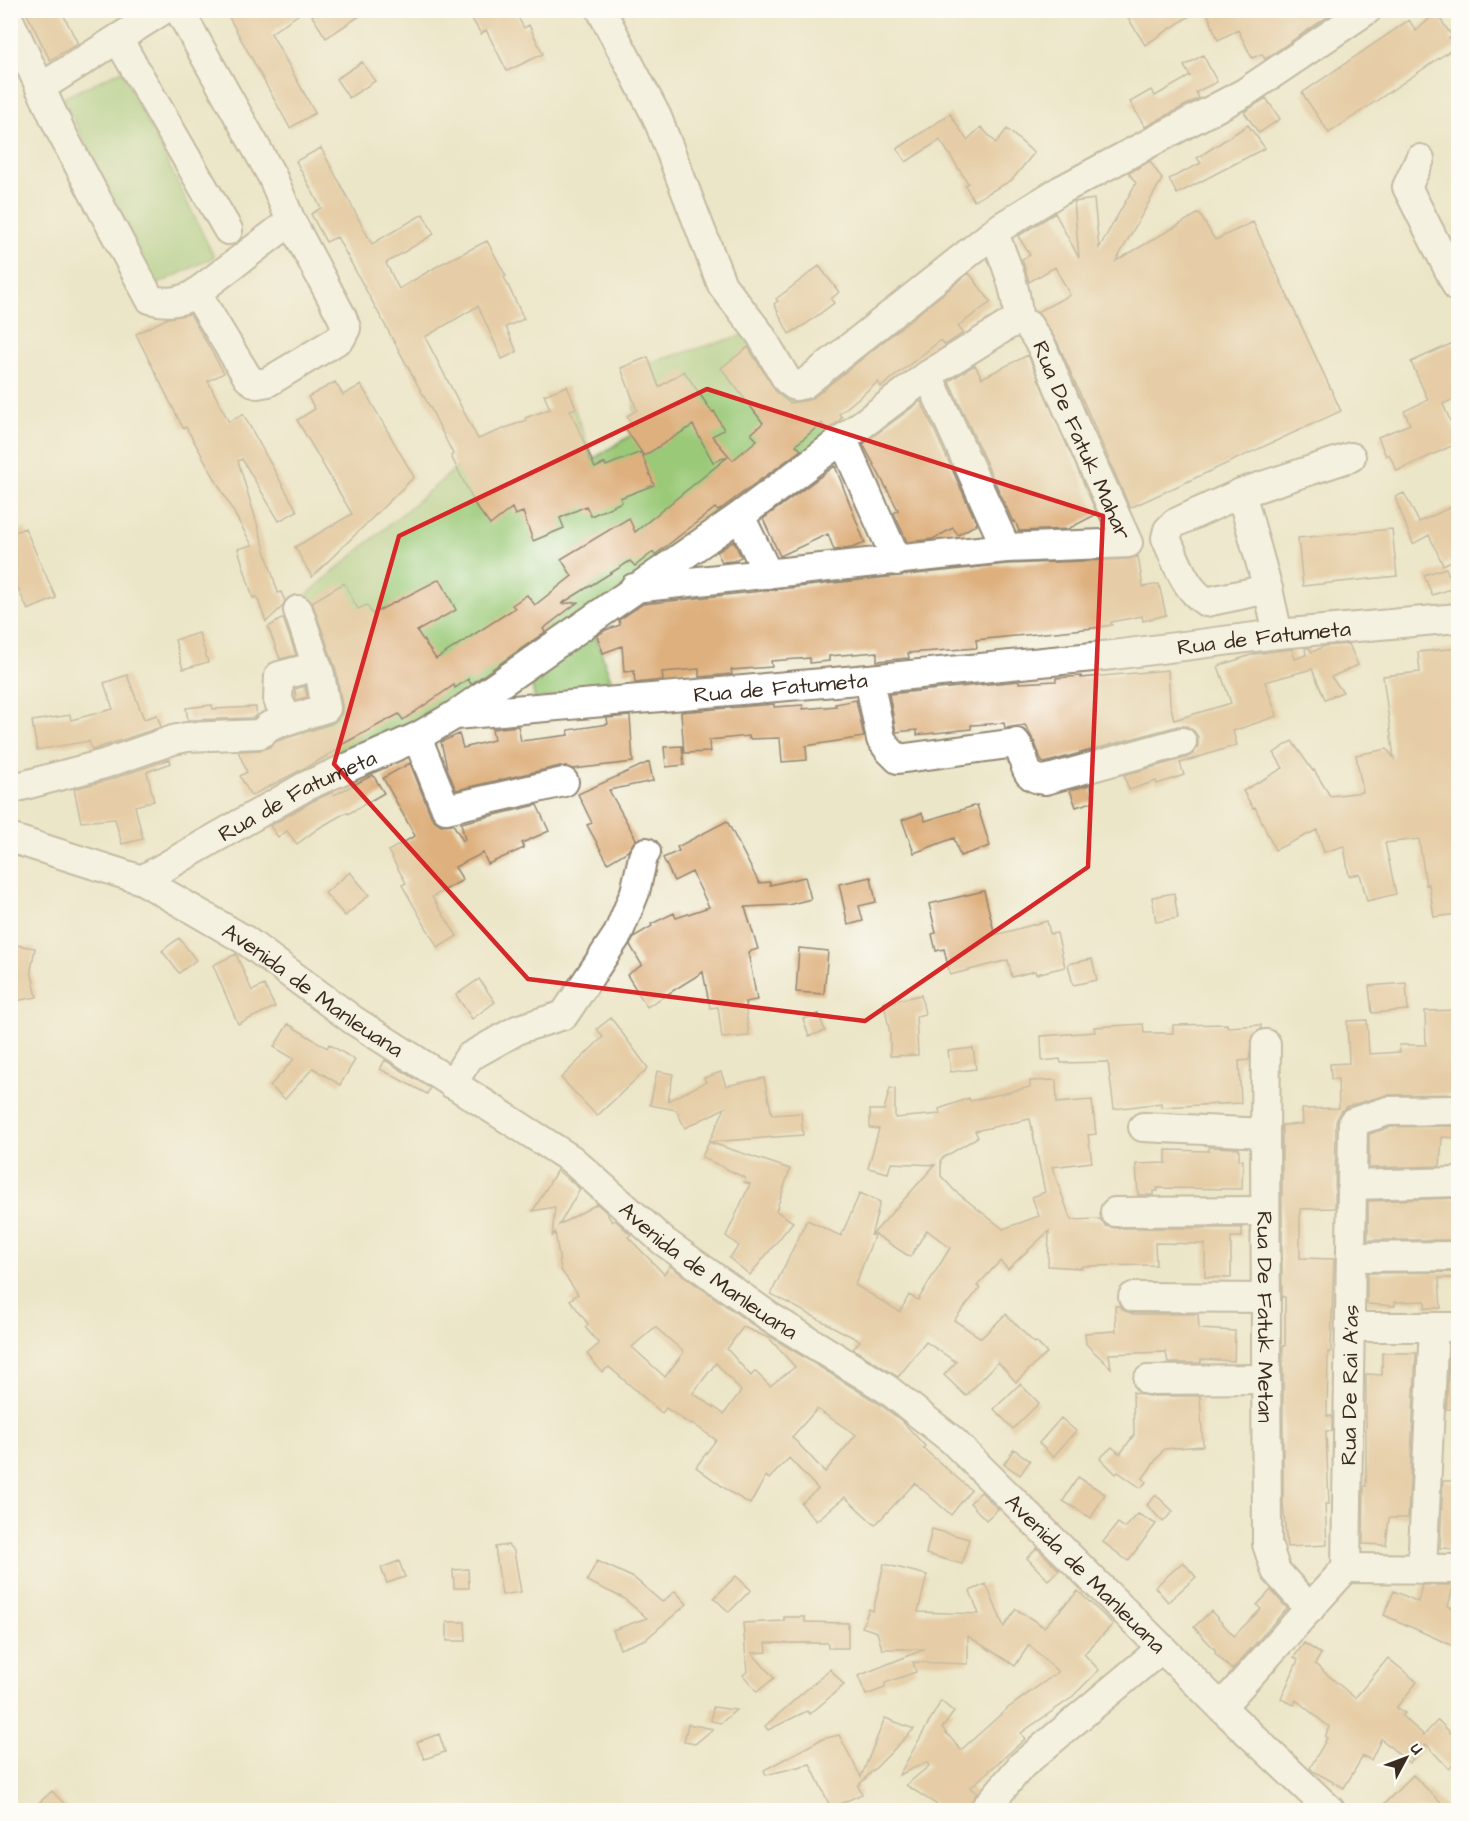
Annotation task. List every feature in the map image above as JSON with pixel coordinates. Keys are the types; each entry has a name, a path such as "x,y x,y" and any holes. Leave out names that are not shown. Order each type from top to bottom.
{"street":[{"path":"40,88 163,10"},
{"path":"178,10 272,176 291,221 346,328 340,338 268,382 257,384 248,378 200,299 192,296"},
{"path":"601,10 657,117 722,285 760,334 787,380 795,386 804,384 994,233 1061,190 1244,93 1367,10"},
{"path":"10,22 61,132 150,299 163,303 192,296 291,221"},
{"path":"118,39 228,230"},
{"path":"1420,159 1407,187 1458,288"},
{"path":"994,233 1012,281 1018,305 1017,321"},
{"name":"Rua De Fatuk Mahar","path":"455,715 634,588 740,516 928,375 1017,321 1028,325 1042,347 1128,543 1006,548 634,588"},
{"path":"928,375 1006,548"},
{"path":"843,440 897,561"},
{"path":"1268,589 1206,602 1195,595 1188,585 1166,538 1168,530 1175,523 1241,493 1351,457"},
{"path":"1241,493 1278,634"},
{"path":"740,516 768,574"},
{"path":"10,789 104,764 173,740 187,737 260,734 269,726 326,708 317,666 298,610"},
{"name":"Rua de Fatumeta","path":"142,880 306,786 417,737 455,715 1113,656 1278,634 1458,618"},
{"path":"288,720 279,700 279,676 317,666"},
{"path":"869,679 882,739 898,759 1016,743 1029,775 1035,779 1046,780 1182,742"},
{"path":"417,737 446,809 564,782"},
{"name":"Avenida de Manleuana","path":"10,838 142,880 245,940 353,1020 571,1159 663,1241 770,1317 887,1389 951,1440 1221,1707 1330,1810"},
{"path":"452,1084 469,1057 519,1029 564,1015 618,934 635,892 646,852"},
{"name":"Rua De Fatuk Metan","path":"1266,1044 1267,1544 1276,1571 1310,1609"},
{"name":"Rua De Rai A’as","path":"1346,1569 1352,1328 1353,1122 1388,1111 1458,1110"},
{"path":"1143,1127 1265,1133"},
{"path":"1353,1185 1458,1182"},
{"path":"1115,1212 1265,1210"},
{"path":"1352,1257 1458,1256"},
{"path":"1133,1297 1266,1298"},
{"path":"1352,1328 1446,1328 1422,1569"},
{"path":"1148,1380 1266,1379"},
{"path":"1221,1707 1346,1569 1458,1569"},
{"path":"984,1810 1022,1765 1162,1648"}],"highlighted area":[{"path":"707,389 1103,516 1088,867 865,1021 528,979 334,764 399,536"}],"green space":[{"path":"122,70 214,257 156,285 63,98"},
{"path":"750,333 843,440 455,715 306,786 303,728 306,595 493,437 572,402 593,459 636,432 631,368"},
{"path":"594,632 613,686 535,700 528,667"}],"building":[{"path":"25,10 61,10 78,44 50,60"},
{"path":"225,10 305,10 271,33 315,113 290,128"},
{"path":"321,10 369,10 326,38 312,16"},
{"path":"481,10 514,10 524,28 529,25 543,54 507,71 486,30 481,34 471,17"},
{"path":"1123,10 1199,10 1145,45"},
{"path":"1206,10 1331,10 1333,13 1265,59 1262,54 1252,58 1238,30 1218,40"},
{"path":"1436,13 1452,36 1449,38 1457,46 1329,133 1302,93 1409,20 1416,31"},
{"path":"1203,55 1217,82 1196,92 1199,98 1145,127 1130,102 1151,90 1155,96 1190,76 1184,66"},
{"path":"362,62 375,81 349,98 336,79"},
{"path":"1266,98 1280,119 1259,133 1244,112"},
{"path":"950,114 967,140 981,127 996,143 1007,129 1034,153 1012,180 974,201 965,185 968,183 940,140 906,162 897,149"},
{"path":"1248,125 1265,148 1177,194 1169,179 1201,163 1197,158"},
{"path":"321,148 372,244 423,214 434,234 386,263 399,289 441,264 487,241 506,276 504,277 524,319 506,327 517,352 502,359 478,306 425,337 478,439 550,409 544,395 567,386 576,408 570,410 595,468 641,452 654,485 620,498 622,502 591,516 586,506 560,518 564,528 533,541 523,512 515,515 512,508 490,525 476,506 433,413 337,237 326,242 311,214 321,208 296,161"},
{"path":"1150,161 1162,179 1116,261 1199,213 1215,240 1253,222 1341,411 1130,508 1057,341 1037,312 1070,295 1055,267 1029,282 1022,259 1030,255 1018,236 1055,213 1079,258 1074,202 1094,199 1099,248 1136,183 1129,173"},
{"path":"819,266 839,292 831,299 834,303 789,334 774,304 778,301 776,299"},
{"path":"969,273 991,302 958,326 963,333 945,345 941,340 881,387 878,382 839,414 842,417 839,421 827,430 822,423 796,445 801,450 718,511 715,508 655,555 653,552 635,566 630,561 561,604 578,602 543,629 545,632 471,684 468,679 455,688 454,685 403,720 399,714 339,746 340,748 318,761 251,796 240,776 247,772 238,751 261,750 270,747 277,741 331,724 342,713 336,670 312,602 344,583 358,609 367,605 372,614 440,579 456,610 417,631 436,659 515,608 512,605 527,595 535,605 572,576 561,559 629,518 635,532 729,456 733,460 757,440 751,434 763,423 721,368 748,347 777,393 790,403 808,400"},
{"path":"190,314 224,373 208,381 229,422 243,414 297,511 279,521 242,459 238,461 278,593 281,592 285,601 282,607 266,622 257,597 253,598 238,549 252,545 186,427 183,428 136,334 168,318"},
{"path":"1453,343 1458,356 1458,373 1452,376 1458,390 1458,397 1443,404 1458,443 1397,471 1389,454 1386,456 1378,437 1410,424 1404,411 1428,400 1411,362"},
{"path":"1028,355 1097,514 1068,529 1019,531 949,381 975,365 982,378"},
{"path":"648,357 659,387 684,371 712,412 714,411 724,430 712,436 729,456 713,462 693,425 644,456 625,428 631,423 627,416 637,410 621,368"},
{"path":"335,382 343,395 361,385 414,477 312,577 295,547 352,514 297,420 315,409 308,397"},
{"path":"921,401 977,524 958,535 953,528 933,539 907,542 894,513 898,510 863,444"},
{"path":"835,466 865,543 834,550 828,534 780,556 763,519"},
{"path":"1404,493 1419,522 1458,504 1458,558 1443,565 1429,535 1413,544 1395,497"},
{"path":"25,528 56,598 28,610 10,571 10,534"},
{"path":"1392,529 1397,576 1303,586 1298,538"},
{"path":"734,541 741,557 733,561 722,562 717,552"},
{"path":"1138,556 1143,587 1159,584 1166,615 1143,621 1142,616 1094,628 976,640 977,648 908,653 909,658 877,661 877,652 829,656 829,661 810,663 810,658 771,661 772,667 731,670 732,674 699,677 699,669 662,672 663,680 635,683 634,671 624,672 622,646 603,653 597,636 620,625 619,620 643,604 1007,564 1129,559"},
{"path":"1446,568 1454,588 1432,595 1424,575"},
{"path":"283,618 296,655 280,659 268,627"},
{"path":"199,633 208,662 183,669 175,640"},
{"path":"1349,644 1358,665 1331,677 1343,692 1325,699 1312,669 1265,682 1277,716 1233,731 1237,745 1180,763 1184,775 1129,790 1124,775 1193,754 1198,746 1198,737 1194,731 1187,726 1178,726 1044,763 1025,725 1005,728 1004,723 971,725 971,729 917,735 917,730 896,732 889,694 1019,681 1019,683 1056,681 1056,678 1168,670 1170,703 1174,720 1231,703 1218,666 1254,654 1292,649 1295,659 1306,655 1305,648 1309,648 1312,652 1325,646"},
{"path":"1458,648 1458,773 1454,774 1458,797 1458,842 1452,843 1458,879 1456,880 1458,914 1434,917 1429,884 1426,885 1419,839 1385,843 1396,894 1367,901 1360,874 1349,876 1344,846 1324,852 1317,830 1275,850 1255,807 1253,808 1243,791 1283,768 1274,753 1292,741 1330,796 1363,792 1356,755 1387,749 1394,758 1383,676 1420,672 1418,652"},
{"path":"127,675 144,719 157,715 161,727 92,750 89,741 37,750 32,721 70,715 71,720 113,709 104,683"},
{"path":"305,686 307,697 296,700 295,689"},
{"path":"856,700 864,737 806,746 807,760 782,762 780,738 749,739 749,736 709,740 710,752 684,753 681,712 774,704 774,707 803,705 803,709 836,706 835,704"},
{"path":"212,705 213,709 256,707 256,715 253,718 188,720 186,708"},
{"path":"630,716 633,762 573,769 560,766 456,790 447,768 441,742 459,734 463,748 494,740 492,729 518,726 521,741 569,735 568,730 608,724 607,718"},
{"path":"682,746 684,765 666,767 664,747"},
{"path":"170,759 171,763 147,772 154,801 135,806 143,839 122,844 115,819 81,822 74,789 109,780"},
{"path":"649,762 653,781 609,790 636,839 628,851 608,863 587,825 592,823 578,794"},
{"path":"410,763 431,816 441,825 453,824 463,841 465,840 461,823 537,805 549,831 522,843 524,848 488,864 483,853 455,867 463,880 432,897 457,936 438,948 402,885 406,883 388,851 415,836 383,778"},
{"path":"373,775 384,793 319,828 297,844 287,831 278,837 270,826 313,801 333,792 334,795"},
{"path":"1090,785 1095,801 1076,807 1070,790"},
{"path":"977,805 990,846 960,856 954,838 914,853 902,820 922,813 925,821"},
{"path":"727,821 759,883 770,882 770,885 805,877 811,899 788,905 745,907 758,949 748,952 757,1000 745,1002 749,1036 722,1038 718,1007 710,1008 703,972 647,1007 627,975 642,965 630,945 635,936 652,926 651,924 674,913 676,918 709,907 692,872 674,881 663,858 679,851 677,847"},
{"path":"350,872 369,895 345,916 325,893"},
{"path":"871,877 876,902 859,906 863,921 848,925 839,884"},
{"path":"984,891 995,935 1047,921 1050,934 1057,933 1065,967 1012,977 1008,960 950,975 944,949 936,951 932,934 936,933 929,904"},
{"path":"1174,893 1178,918 1156,922 1152,897"},
{"path":"179,938 196,960 179,973 162,951"},
{"path":"10,944 35,948 31,970 37,997 10,1002"},
{"path":"799,948 828,951 824,994 796,992"},
{"path":"236,954 252,991 264,985 275,1007 238,1024 213,965"},
{"path":"1092,959 1097,980 1073,985 1068,964"},
{"path":"479,979 495,1002 472,1019 456,995"},
{"path":"1406,983 1408,1010 1372,1013 1369,986"},
{"path":"921,995 925,1014 916,1016 918,1055 890,1056 890,1034 884,1003"},
{"path":"1458,1010 1458,1094 1387,1095 1348,1106 1340,1112 1336,1122 1335,1208 1300,1209 1300,1258 1334,1259 1331,1352 1328,1352 1327,1416 1332,1416 1332,1431 1326,1431 1329,1504 1325,1504 1327,1545 1287,1547 1283,1503 1285,1297 1282,1297 1282,1125 1303,1124 1302,1109 1339,1108 1338,1079 1331,1079 1330,1064 1349,1063 1347,1021 1367,1020 1369,1054 1400,1052 1399,1045 1426,1045 1425,1011"},
{"path":"819,1014 825,1031 809,1036 803,1019"},
{"path":"611,1018 648,1068 597,1116 561,1078 603,1037 597,1029"},
{"path":"288,1024 327,1048 329,1044 355,1060 340,1085 313,1068 285,1099 270,1086 294,1059 274,1047"},
{"path":"1143,1024 1144,1033 1173,1033 1173,1025 1227,1024 1227,1027 1261,1025 1261,1029 1252,1036 1249,1060 1239,1061 1241,1103 1161,1107 1161,1103 1114,1109 1108,1062 1061,1063 1060,1059 1042,1061 1041,1036 1095,1032 1094,1027"},
{"path":"973,1048 976,1069 951,1072 948,1051"},
{"path":"385,1060 430,1088 427,1094 380,1069"},
{"path":"657,1071 673,1074 668,1101 706,1082 704,1078 721,1072 726,1086 764,1078 772,1115 801,1113 803,1135 709,1142 725,1108 685,1128 676,1110 650,1105"},
{"path":"1056,1080 1057,1103 1092,1100 1096,1134 1088,1135 1092,1162 1052,1167 1071,1220 1100,1219 1106,1226 1115,1228 1242,1228 1242,1237 1231,1237 1231,1278 1205,1277 1205,1244 1155,1243 1156,1265 1082,1266 1082,1268 1048,1266 1049,1231 1008,1269 1000,1261 977,1286 980,1288 954,1320 981,1338 1006,1314 1047,1353 1016,1382 998,1362 966,1396 944,1375 956,1362 926,1342 898,1377 853,1349 860,1341 771,1294 807,1220 841,1236 860,1193 880,1202 871,1236 935,1165 891,1163 888,1173 868,1168 879,1129 870,1128 870,1110 884,1110 890,1088 895,1089 895,1118 940,1114 939,1109 969,1098 970,1101 1030,1087 1030,1081","holes":["1030,1119 1045,1192 1032,1197 1039,1216 1003,1229 955,1191 941,1176 941,1159 978,1137 975,1131","927,1230 950,1248 918,1300 909,1295 900,1312 855,1285 875,1234 910,1257"]},
{"path":"1458,1126 1458,1138 1442,1137 1440,1166 1369,1168 1369,1134 1391,1127"},
{"path":"709,1142 790,1169 776,1211 793,1222 750,1275 729,1258 739,1246 726,1236 750,1184 744,1182 745,1178 702,1157"},
{"path":"1209,1147 1239,1148 1239,1160 1243,1160 1242,1189 1157,1188 1158,1191 1153,1191 1153,1195 1138,1195 1136,1164 1166,1163 1166,1150 1209,1151"},
{"path":"557,1170 580,1189 559,1225 597,1204 612,1222 615,1220 631,1235 628,1237 664,1274 670,1266 760,1330 878,1403 902,1421 925,1446 923,1448 971,1490 951,1515 915,1483 875,1525 845,1497 816,1521 801,1503 818,1489 789,1458 769,1479 766,1476 750,1504 730,1492 696,1467 716,1440 666,1408 662,1413 609,1367 602,1372 587,1354 599,1344 585,1327 588,1324 570,1300 578,1294 561,1270 555,1232 552,1237 555,1207 533,1211","holes":["655,1327 684,1352 665,1377 632,1347","743,1327 769,1338 795,1367 770,1386 755,1371 751,1376 727,1349","716,1363 741,1391 724,1414 693,1393","817,1409 856,1435 825,1472 792,1437"]},
{"path":"1458,1198 1458,1240 1368,1240 1368,1201"},
{"path":"1458,1272 1458,1278 1439,1278 1441,1308 1425,1308 1425,1301 1395,1302 1395,1306 1367,1304 1367,1273"},
{"path":"1115,1306 1133,1314 1198,1314 1199,1329 1235,1331 1234,1361 1201,1359 1201,1363 1168,1363 1166,1352 1109,1354 1111,1368 1086,1344 1085,1333 1116,1331"},
{"path":"1450,1344 1458,1344 1458,1409 1446,1409"},
{"path":"1382,1353 1416,1353 1408,1518 1389,1518 1386,1545 1363,1544 1364,1486 1366,1486 1366,1374 1382,1375"},
{"path":"1020,1384 1039,1403 1013,1429 994,1409"},
{"path":"1133,1392 1148,1396 1200,1396 1203,1446 1164,1449 1143,1478 1146,1482 1141,1488 1118,1472 1116,1474 1100,1458 1112,1447 1120,1454 1134,1435"},
{"path":"1061,1418 1076,1431 1053,1457 1039,1443"},
{"path":"1014,1449 1030,1461 1020,1475 1004,1464"},
{"path":"1078,1477 1105,1494 1091,1518 1063,1501"},
{"path":"1443,1481 1458,1481 1458,1549 1440,1548"},
{"path":"981,1492 998,1509 986,1520 970,1503"},
{"path":"1156,1495 1173,1511 1163,1522 1147,1505"},
{"path":"1138,1514 1156,1524 1128,1561 1103,1542 1118,1523 1125,1528"},
{"path":"932,1529 969,1539 962,1564 926,1554"},
{"path":"508,1545 514,1551 521,1592 502,1595 495,1547"},
{"path":"1037,1548 1059,1570 1048,1580 1027,1558"},
{"path":"399,1561 405,1577 387,1583 381,1568"},
{"path":"597,1561 634,1578 662,1602 675,1591 687,1604 646,1639 620,1649 613,1630 647,1618 623,1598 587,1581"},
{"path":"1183,1562 1196,1577 1168,1602 1155,1587"},
{"path":"884,1564 927,1575 918,1612 979,1614 970,1591 986,1584 1004,1627 1016,1609 1044,1627 1078,1591 1113,1624 1084,1654 1099,1670 1070,1699 1021,1733 1025,1739 970,1788 977,1793 966,1810 945,1810 906,1785 929,1766 927,1762 899,1775 941,1701 954,1712 942,1728 961,1750 1008,1708 1058,1672 1029,1645 1015,1666 968,1636 968,1664 913,1662 916,1672 885,1683 885,1688 866,1695 858,1676 925,1649 882,1649 877,1632 862,1627 869,1609 873,1611"},
{"path":"468,1569 469,1588 454,1588 453,1570"},
{"path":"736,1576 751,1590 729,1612 714,1598"},
{"path":"1422,1585 1454,1585 1448,1606 1458,1611 1458,1648 1384,1615 1394,1591 1418,1602"},
{"path":"1271,1590 1287,1608 1232,1670 1194,1627 1211,1611 1234,1636 1261,1609 1257,1605"},
{"path":"784,1617 805,1617 805,1622 848,1623 848,1648 828,1648 828,1643 766,1643 767,1652 752,1653 774,1678 757,1692 743,1675 747,1672 743,1623 784,1621"},
{"path":"447,1622 465,1622 466,1641 447,1641"},
{"path":"1304,1643 1321,1654 1315,1664 1355,1698 1388,1658 1417,1682 1396,1708 1405,1713 1402,1716 1424,1735 1438,1720 1458,1740 1458,1760 1449,1769 1426,1744 1409,1763 1381,1739 1371,1760 1363,1756 1344,1788 1313,1771 1310,1768 1327,1738 1325,1737 1329,1727 1296,1700 1294,1705 1281,1699 1298,1660 1294,1657"},
{"path":"830,1669 844,1685 810,1714 807,1711 768,1730 765,1726"},
{"path":"713,1707 736,1710 721,1723 711,1721"},
{"path":"885,1718 914,1729 858,1786 862,1794 831,1808 810,1764 766,1775 764,1770 822,1739 839,1735 861,1777"},
{"path":"688,1724 713,1729 695,1744 684,1742"},
{"path":"439,1734 445,1752 424,1759 417,1742"},
{"path":"1413,1775 1448,1810 1378,1810"},
{"path":"52,1791 70,1810 31,1810"}]}
